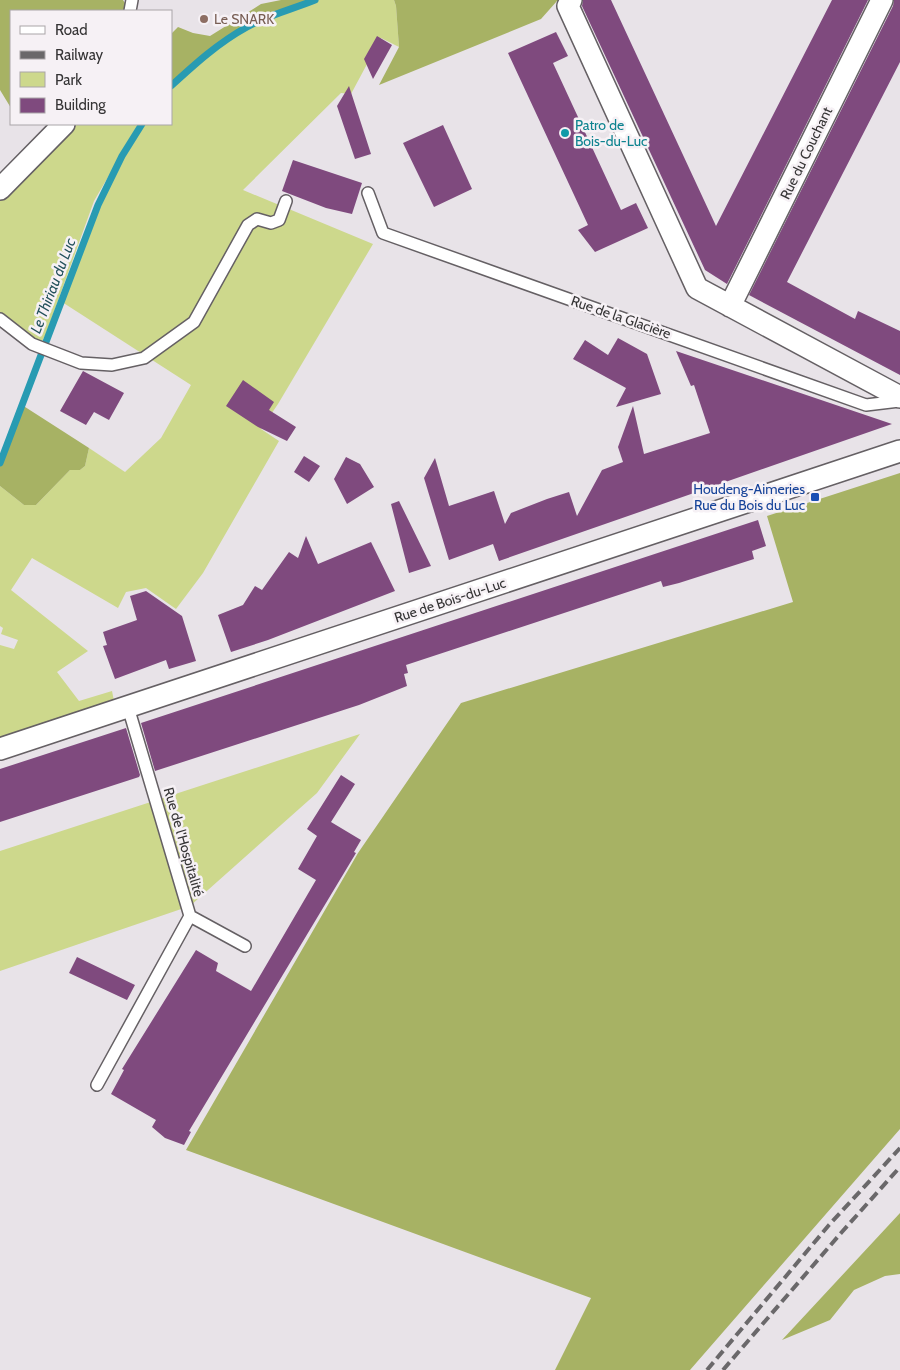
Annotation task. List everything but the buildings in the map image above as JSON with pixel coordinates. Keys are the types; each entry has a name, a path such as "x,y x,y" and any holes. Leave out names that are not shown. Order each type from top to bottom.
{"street":[{"path":"571,0 568,6 697,288 900,397"},
{"name":"Rue du Couchant","path":"730,306 882,0"},
{"path":"0,189 63,125"},
{"name":"Rue de Bois-du-Luc","path":"0,749 900,451"}],"lane":[{"name":"Rue de la Glacière","path":"368,193 383,233 866,405 900,401"},
{"path":"0,319 32,344 81,363 112,365 144,358 194,322 248,225 257,219 271,222 279,220 286,201"},
{"name":"Rue de l'Hospitalité","path":"97,1084 190,916 128,707"},
{"path":"190,916 244,946"}],"green space":[{"path":"0,0 123,0 129,10 10,10 10,106 0,90"},
{"path":"281,0 315,0 263,19 236,33 207,54 172,85 172,33 178,27 193,33 210,36 261,4"},
{"path":"315,0 394,0 399,47 381,38 351,94 341,93 243,190 373,244 278,404 261,429 279,441 203,573 176,609 146,588 126,592 118,608 32,558 11,590 88,651 57,672 79,701 112,691 116,711 0,749 0,645 14,649 18,640 1,634 3,628 0,626 0,486 24,505 36,505 70,470 80,470 85,466 89,448 125,472 161,438 191,385 62,302 98,205 122,156 141,125 172,125 172,85 196,63 248,26"},
{"path":"394,0 571,0 568,6 557,1 541,19 379,85 399,47"},
{"path":"71,125 138,125 94,201 46,334 41,343 0,315 0,199"},
{"path":"22,405 89,448 85,466 80,470 70,470 36,505 24,505 0,486 0,463"},
{"path":"900,473 900,1129 690,1370 555,1370 591,1298 186,1150 358,853 461,703 793,602 767,516"},
{"path":"360,734 317,793 190,906 0,971 0,851"},
{"path":"900,1213 900,1274 885,1276 854,1290 830,1320 782,1340"}],"waterway":[{"name":"Le Thiriau du Luc","path":"172,85 207,54 236,33 263,19 315,0"},
{"name":"Le Thiriau du Luc","path":"0,463 98,205 122,156 141,125"}],"railway":[{"path":"707,1370 829,1225 900,1148"},
{"path":"723,1370 900,1167"}],"place":[{"name":"Le SNARK","path":"204,19"},
{"name":"Patro de Bois-du-Luc","path":"565,133"},
{"name":"Houdeng-Aimeries Rue du Bois du Luc","path":"815,497"}]}
